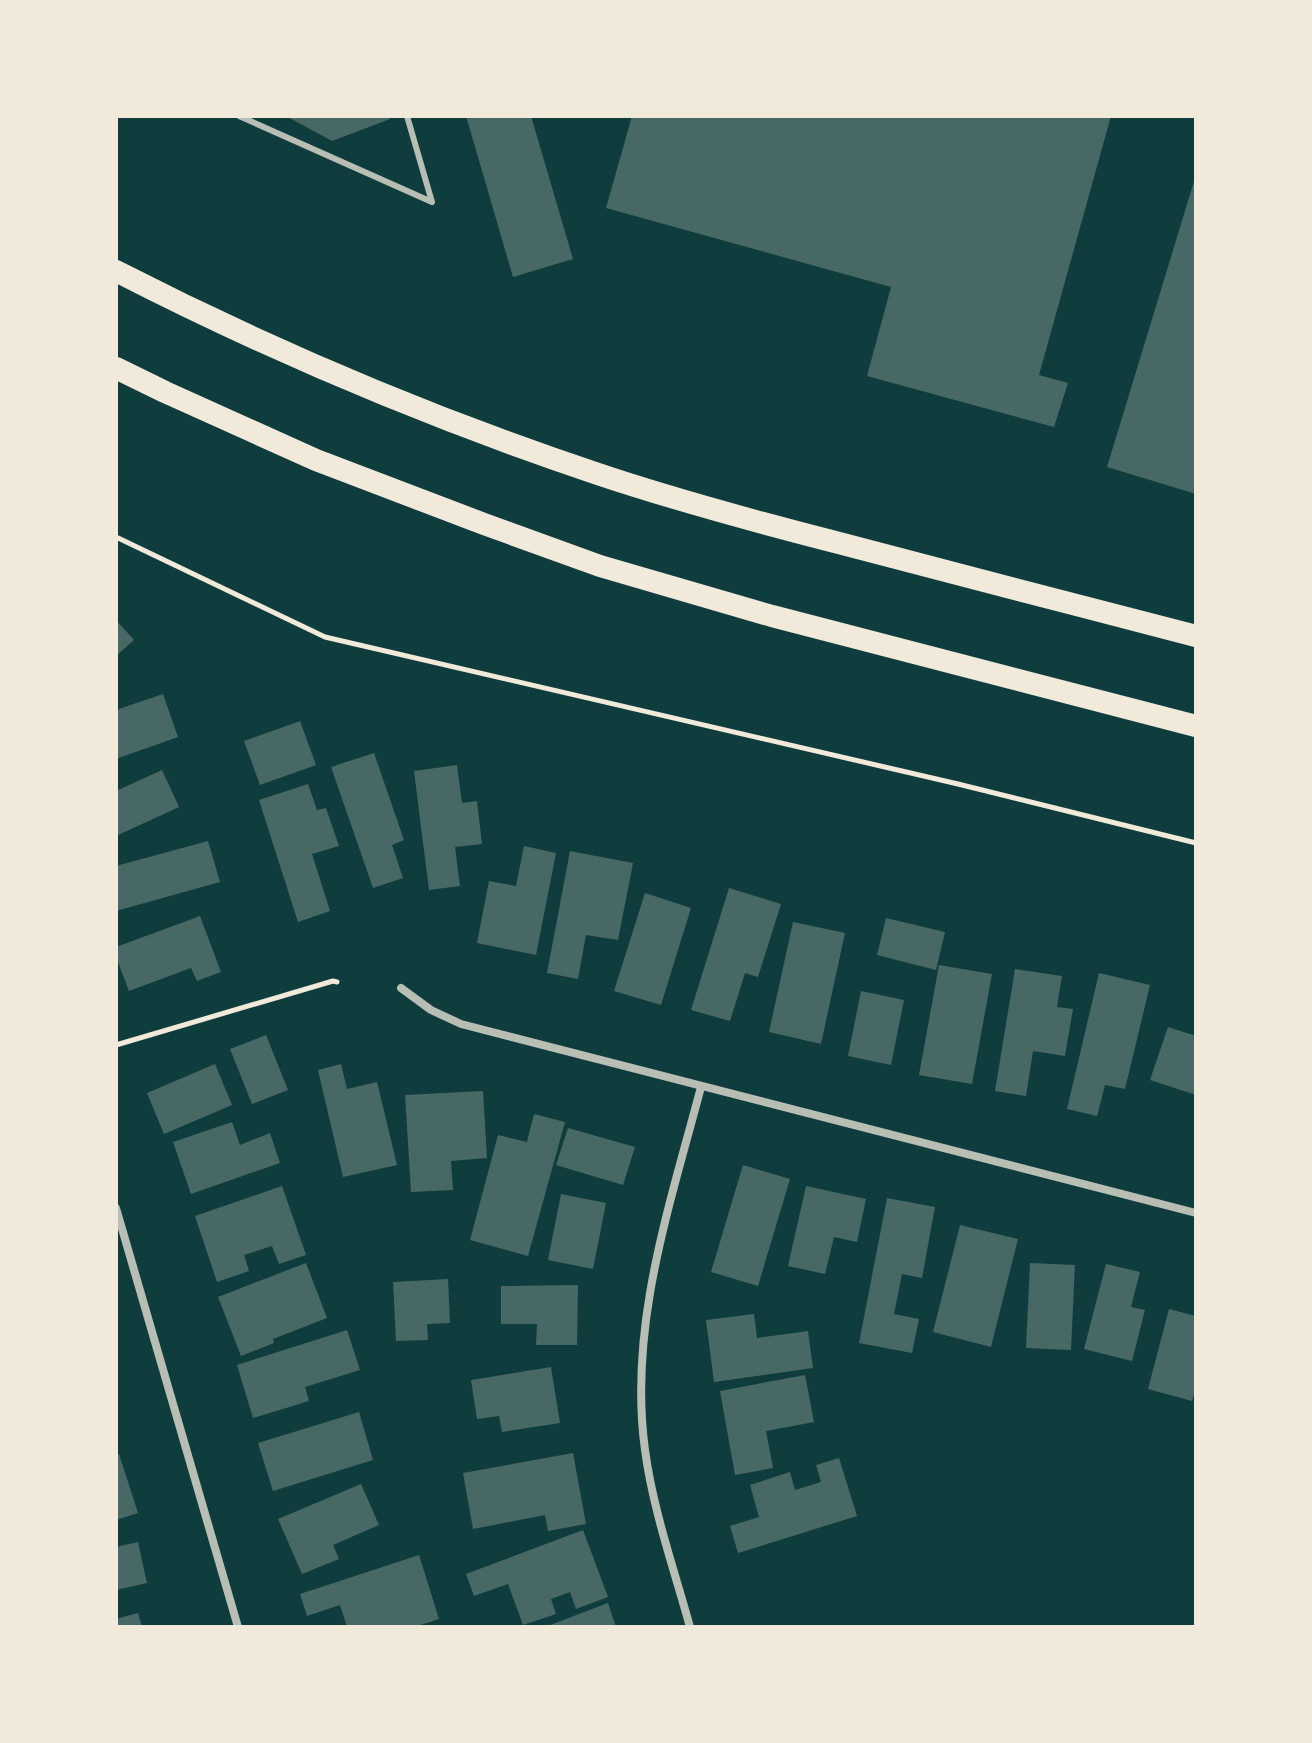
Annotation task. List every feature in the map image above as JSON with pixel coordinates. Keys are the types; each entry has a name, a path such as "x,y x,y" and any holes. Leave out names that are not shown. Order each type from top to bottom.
{"highway":[{"path":"116,271 201,315 337,375 596,474 730,514 1196,636"},
{"path":"116,368 316,460 600,566 772,616 1196,726"}],"street":[{"path":"401,988 431,1010 461,1024 1196,1213"},
{"path":"690,1627 647,1464 641,1413 640,1364 648,1297 701,1087"},
{"path":"116,1208 238,1627"}],"lane":[{"path":"239,116 432,202 407,116"}],"path":[{"path":"116,537 325,637 958,784 1196,843"},
{"path":"116,1045 337,982"}],"building":[{"path":"286,116 389,116 390,119 332,141"},
{"path":"466,116 531,116 573,259 513,277"},
{"path":"632,116 1111,116 1039,375 1068,383 1054,427 867,376 891,287 606,208"},
{"path":"1196,178 1196,494 1107,467"},
{"path":"116,620 134,640 116,656"},
{"path":"163,694 178,737 116,759 116,710"},
{"path":"300,721 316,765 260,785 244,741"},
{"path":"374,753 404,840 392,845 403,878 373,888 331,767"},
{"path":"457,765 462,803 477,801 482,844 455,847 460,886 429,890 414,771"},
{"path":"162,770 179,807 116,836 116,791"},
{"path":"308,784 317,810 326,808 339,846 312,854 330,911 298,922 259,800"},
{"path":"208,841 220,882 116,911 116,866"},
{"path":"524,846 556,853 536,955 477,943 489,881 516,886"},
{"path":"570,851 633,863 618,940 586,935 578,979 547,973"},
{"path":"729,888 781,904 758,977 745,973 730,1021 691,1010"},
{"path":"645,893 691,908 661,1005 614,991"},
{"path":"200,916 221,972 197,981 191,968 129,991 116,957 116,947"},
{"path":"886,918 945,932 936,970 877,955"},
{"path":"793,922 845,933 821,1044 769,1032"},
{"path":"939,965 992,974 972,1084 919,1075"},
{"path":"1015,969 1062,976 1057,1007 1073,1009 1065,1056 1033,1051 1026,1096 995,1091"},
{"path":"1099,973 1150,985 1125,1089 1105,1085 1097,1116 1067,1109"},
{"path":"861,991 904,1000 891,1065 848,1056"},
{"path":"1168,1027 1196,1036 1196,1095 1150,1080"},
{"path":"266,1035 288,1090 252,1104 230,1049"},
{"path":"215,1064 232,1105 164,1134 147,1093"},
{"path":"341,1064 347,1089 377,1082 397,1165 343,1177 318,1070"},
{"path":"483,1091 487,1158 451,1161 453,1190 411,1192 405,1095"},
{"path":"534,1114 565,1122 528,1256 470,1240 498,1135 527,1142"},
{"path":"232,1122 240,1145 270,1133 280,1163 191,1194 173,1142"},
{"path":"568,1128 635,1147 623,1185 556,1165"},
{"path":"743,1165 790,1179 758,1286 711,1272"},
{"path":"282,1186 306,1255 279,1264 272,1246 244,1255 249,1271 217,1282 195,1216"},
{"path":"806,1186 866,1199 857,1242 834,1237 825,1274 788,1266"},
{"path":"561,1194 606,1203 593,1269 548,1260"},
{"path":"887,1198 935,1207 922,1278 902,1274 894,1314 919,1319 912,1353 859,1343"},
{"path":"960,1225 1018,1239 991,1347 933,1332"},
{"path":"306,1263 327,1318 273,1339 274,1343 241,1356 218,1297"},
{"path":"1030,1263 1075,1265 1071,1350 1026,1348"},
{"path":"1106,1264 1140,1272 1131,1307 1145,1310 1132,1361 1084,1349"},
{"path":"448,1279 450,1323 427,1324 428,1340 396,1341 393,1282"},
{"path":"578,1285 577,1345 536,1345 537,1324 501,1324 501,1286"},
{"path":"1169,1309 1196,1316 1196,1388 1192,1401 1148,1389"},
{"path":"754,1314 757,1338 808,1331 813,1368 714,1382 706,1320"},
{"path":"347,1330 360,1370 305,1387 309,1401 253,1418 237,1365"},
{"path":"551,1367 560,1423 502,1432 499,1416 477,1419 471,1380"},
{"path":"805,1375 814,1422 766,1431 773,1468 735,1475 720,1391"},
{"path":"359,1412 373,1460 273,1491 258,1443"},
{"path":"573,1453 586,1524 548,1531 545,1515 473,1529 463,1473"},
{"path":"119,1454 138,1513 116,1520 116,1455"},
{"path":"839,1458 857,1516 738,1553 730,1526 759,1517 750,1485 790,1472 795,1490 821,1482 816,1465"},
{"path":"361,1484 379,1525 333,1545 339,1559 302,1574 278,1519"},
{"path":"583,1530 608,1597 576,1609 570,1592 551,1599 556,1614 523,1625 508,1584 474,1596 466,1574"},
{"path":"138,1542 147,1583 116,1590 116,1547"},
{"path":"419,1555 439,1619 414,1627 347,1627 340,1605 307,1616 300,1594"},
{"path":"608,1603 616,1627 545,1627"},
{"path":"138,1613 142,1627 116,1627 116,1619"}]}
